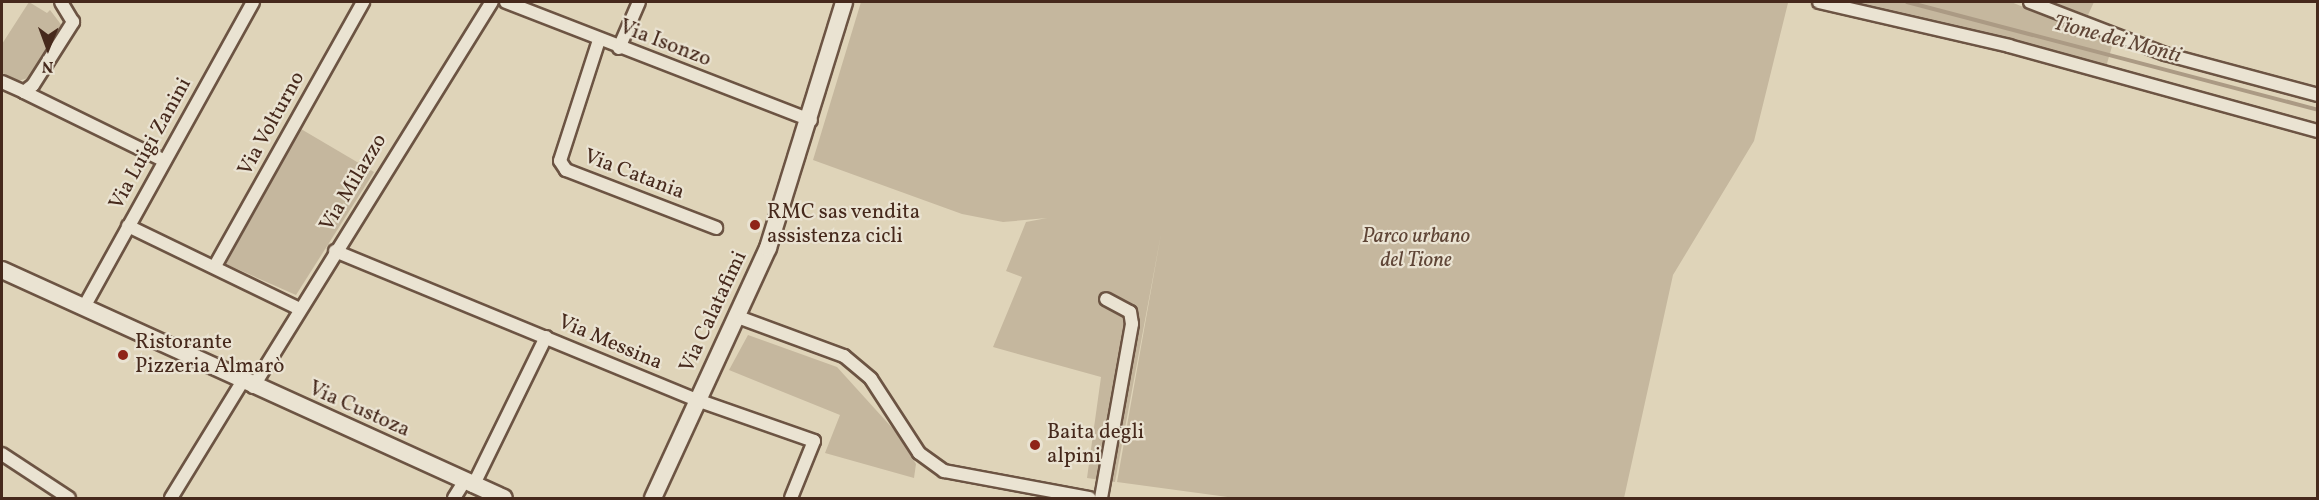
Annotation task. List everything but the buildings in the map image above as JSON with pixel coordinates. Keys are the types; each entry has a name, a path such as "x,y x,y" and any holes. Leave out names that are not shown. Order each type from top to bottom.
{"main road":[{"name":"Via Calatafimi","path":"653,498 768,248 811,120 844,2"},
{"name":"Via Custoza","path":"2,270 247,384 504,498"}],"street":[{"path":"24,92 70,30 71,14 61,2"},
{"name":"Via Luigi Zanini","path":"84,307 253,2"},
{"name":"Via Volturno","path":"215,266 363,2"},
{"name":"Via Milazzo","path":"171,498 335,251 492,2"},
{"name":"Via Isonzo","path":"506,2 619,48 811,120"},
{"path":"619,48 639,2"},
{"path":"1819,2 2009,46 2318,131"},
{"path":"2030,2 2087,27 2318,95"},
{"name":"Via Catania","path":"599,40 560,161 566,170 716,228"},
{"path":"2,82 164,160"},
{"path":"128,226 298,308"},
{"name":"Via Messina","path":"335,251 697,400 814,441 791,498"},
{"path":"1101,498 1132,324 1130,312 1106,299"},
{"path":"738,317 844,356 875,384 919,453 944,471 1090,498"},
{"path":"454,498 469,484 546,337"},
{"path":"2,454 69,498"}],"green space":[{"path":"29,2 47,13 50,10 63,27 28,78 18,81 2,73 2,44"},
{"name":"Parco urbano del Tione","path":"861,2 1788,3 1754,141 1673,275 1624,498 1235,498 1117,482 1161,234 1115,482 1087,478 1101,377 993,347 1022,277 1006,271 1026,222 1047,218 1003,222 962,214 813,160"},
{"path":"1848,2 2011,2 2113,43 2106,67"},
{"path":"2050,2 2094,2 2088,15"},
{"path":"301,129 374,172 296,295 226,264"},
{"path":"748,335 837,367 895,431 916,464 914,478 825,453 840,415 729,370"}],"waterway":[{"name":"Tione dei Monti","path":"1907,2 2318,110"}],"place":[{"name":"RMC sas vendita assistenza cicli","path":"755,225"},
{"name":"Ristorante Pizzeria Almarò","path":"123,355"},
{"name":"Baita degli alpini","path":"1035,445"}]}
